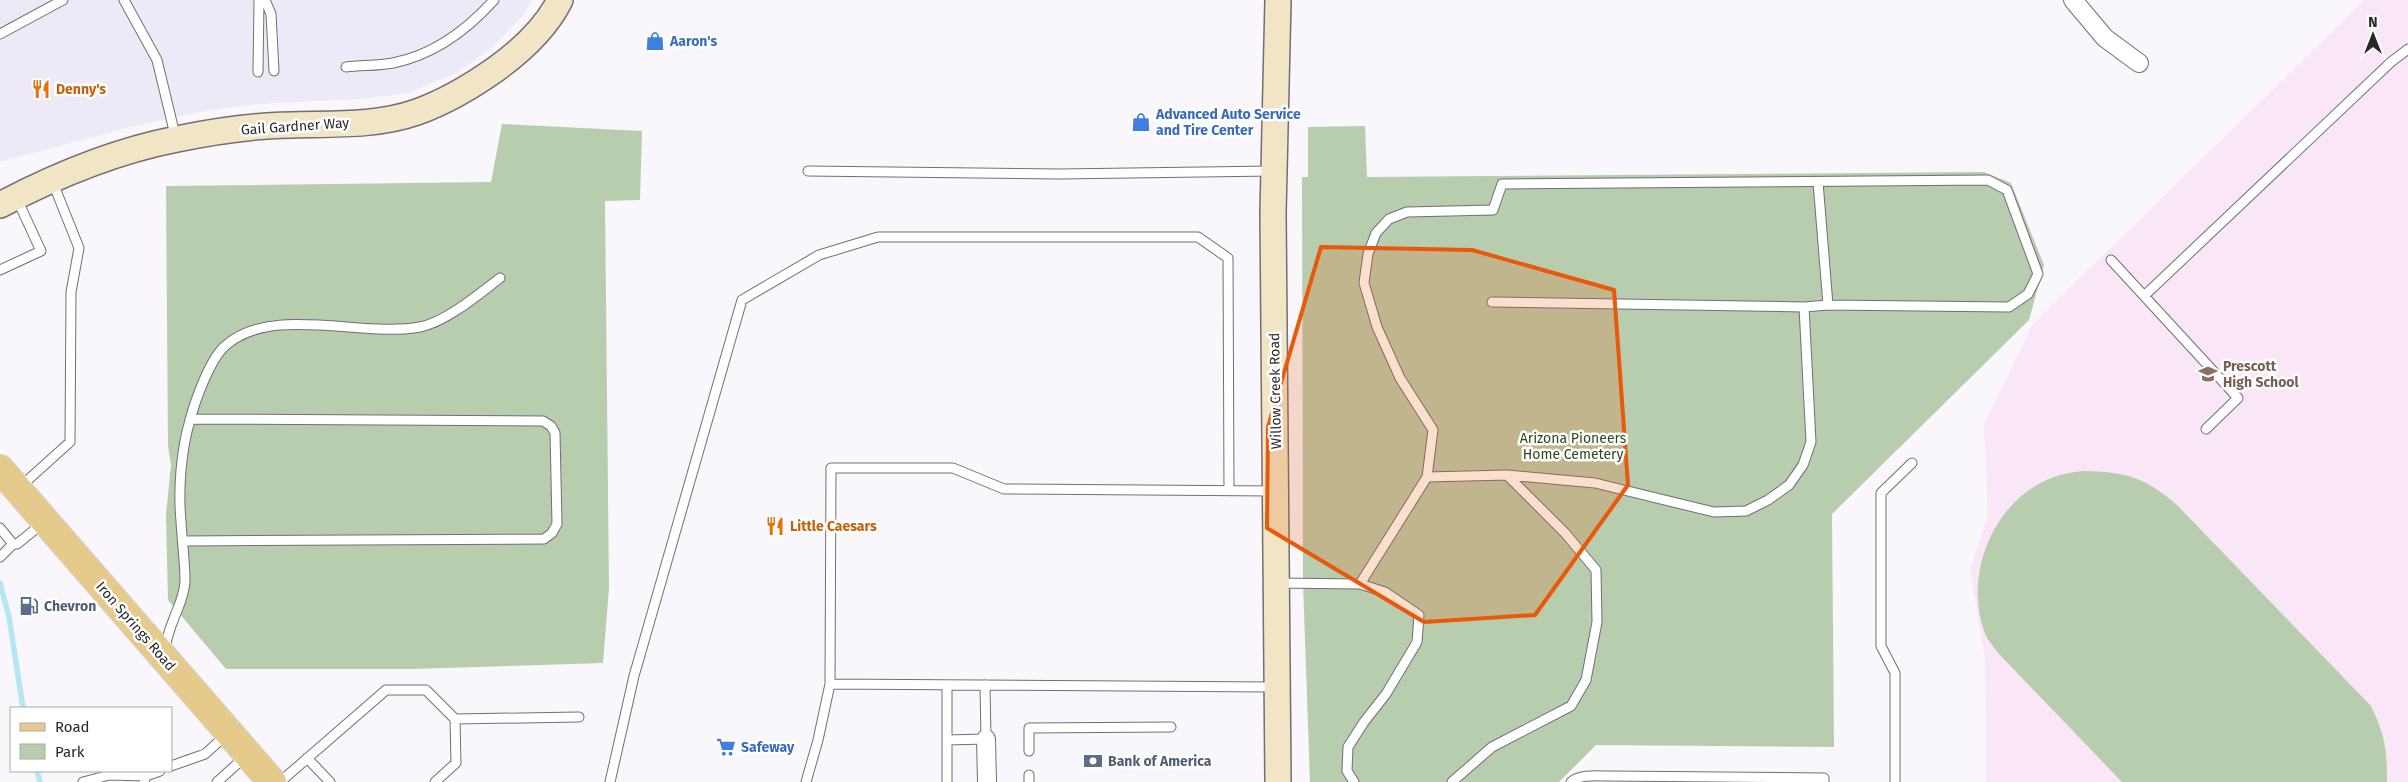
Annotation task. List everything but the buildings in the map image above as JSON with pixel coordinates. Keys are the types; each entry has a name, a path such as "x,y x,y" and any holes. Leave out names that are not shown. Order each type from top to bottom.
{"main road":[{"name":"Gail Gardner Way","path":"8,201 52,180 112,156 176,139 266,126 374,122 417,112 474,85 521,51 560,0"},
{"name":"Willow Creek Road","path":"1278,0 1274,171 1278,782"},
{"name":"Iron Springs Road","path":"0,468 272,782"}],"street":[{"path":"2073,0 2105,38 2139,64"},
{"path":"986,739 987,782"}],"lane":[{"path":"0,34 63,0"},
{"path":"124,0 157,60 176,139"},
{"path":"258,72 259,0"},
{"path":"265,0 271,14 274,71"},
{"path":"346,67 393,63 428,51 458,35 494,0"},
{"path":"2144,296 2391,62 2408,49"},
{"path":"808,171 1060,174 1274,171"},
{"path":"18,489 70,442 71,292 79,248 52,180"},
{"path":"1360,584 1427,478 1433,430 1400,378 1377,327 1364,283 1368,254 1376,233 1389,219 1407,212 1493,210 1502,184 1988,180 2007,190 2038,274 2028,294 2009,307 1828,305 1804,307 1492,302"},
{"path":"1818,182 1828,305"},
{"path":"0,270 41,252 8,201"},
{"path":"610,782 634,676 742,300 819,255 878,237 1198,237 1228,258 1229,490"},
{"path":"2111,260 2238,398 2206,429"},
{"path":"162,657 172,622 182,602 185,582 184,541 180,521 183,463 190,419 206,376 224,346 250,330 282,324 384,331 422,327 458,309 500,278"},
{"path":"1427,478 1507,475 1595,483 1714,512 1746,511 1768,500 1789,485 1802,465 1811,442 1804,307"},
{"path":"184,541 544,539 552,533 557,524 555,433 551,426 543,421 190,419"},
{"path":"1895,782 1895,673 1881,646 1881,494 1912,463"},
{"path":"806,782 818,740 830,684 831,468 953,468 1004,489 1276,491"},
{"path":"1452,782 1492,747 1571,706 1586,680 1597,622 1596,570 1565,533 1507,475"},
{"path":"0,558 14,544 17,544 45,521"},
{"path":"0,528 14,544"},
{"path":"1276,583 1360,584 1385,592 1419,615 1417,642 1386,694 1364,722 1348,747 1347,771 1354,782"},
{"path":"830,684 1277,688"},
{"path":"947,685 947,782"},
{"path":"946,740 986,739 985,685"},
{"path":"280,782 386,690 426,690 455,719 456,763 435,782"},
{"path":"455,719 579,717"},
{"path":"1029,750 1029,728 1171,727"},
{"path":"172,766 205,754 229,732"},
{"path":"217,782 248,754"},
{"path":"307,758 330,782"},
{"path":"83,782 109,775 145,779 158,772"},
{"path":"1571,782 1574,779 1593,776 1609,776 1824,778 1824,782"}],"highlighted area":[{"path":"1321,247 1472,250 1614,290 1628,485 1535,615 1424,622 1267,528 1268,427"}],"shaded area":[{"path":"0,0 532,0 525,13 493,47 456,73 408,93 362,99 271,103 209,110 134,126 0,162"},
{"name":"Prescott High School","path":"2364,0 2408,0 2408,782 1986,782 1985,660 1970,570 1988,515 1984,424 2033,324"}],"green space":[{"path":"502,124 642,131 640,200 605,201 609,588 603,663 411,669 226,669 168,600 166,515 171,465 168,446 166,186 491,182"},
{"name":"Arizona Pioneers Home Cemetery","path":"1365,126 1367,177 1984,172 2011,183 2044,265 2029,320 1832,514 1834,747 1596,745 1559,782 1310,782 1303,583 1302,177 1308,177 1308,127"},
{"path":"2083,471 2122,474 2133,477 2153,487 2176,504 2371,706 2384,743 2387,782 2122,782 1998,653 1985,634 1979,608 1978,583 1982,560 1990,537 2003,516 2019,498 2038,484 2060,475"}],"waterway":[{"path":"0,583 9,617 23,707"},
{"path":"37,772 40,782"}],"place":[{"name":"Aaron's","path":"655,41"},
{"name":"Denny's","path":"41,89"},
{"name":"Advanced Auto Service and Tire Center","path":"1141,122"},
{"name":"Prescott High School","path":"2208,374"},
{"name":"Little Caesars","path":"775,526"},
{"name":"Chevron","path":"29,606"},
{"name":"Safeway","path":"726,747"},
{"name":"Bank of America","path":"1093,761"}]}
